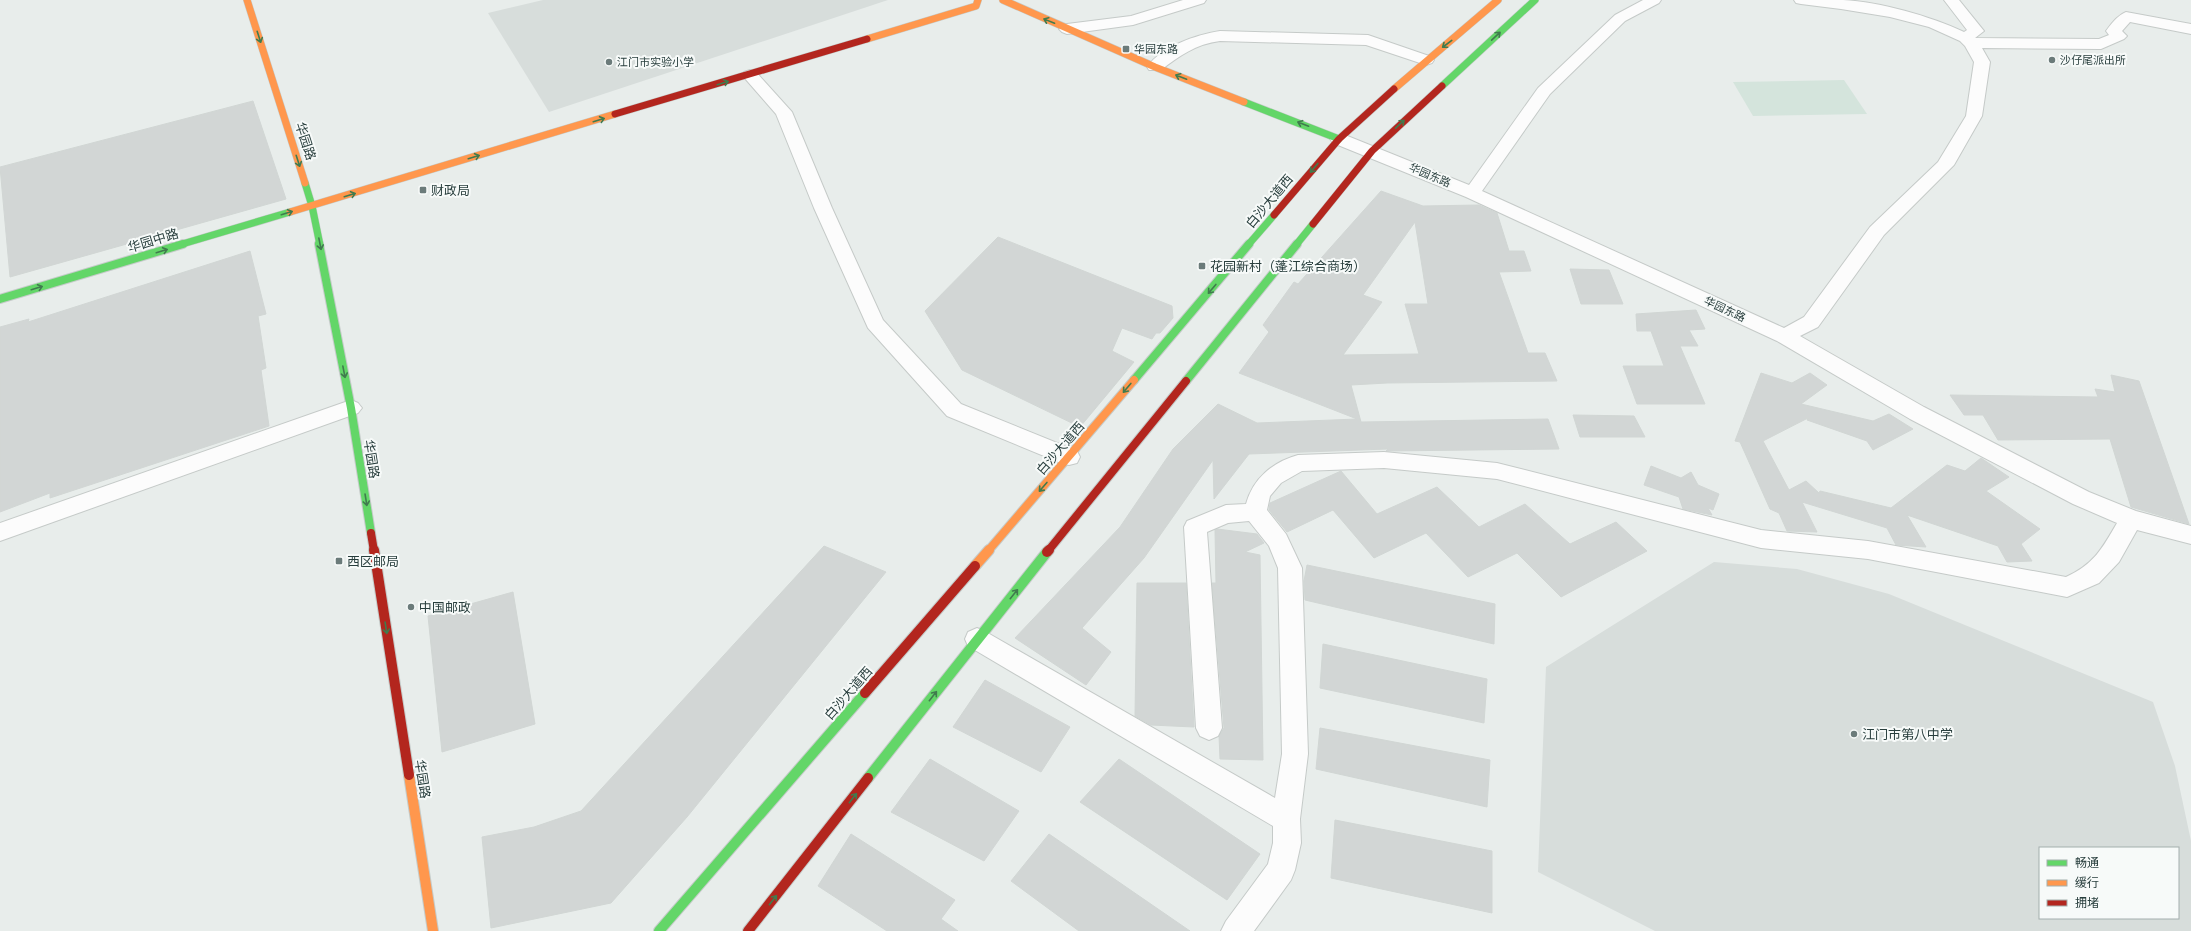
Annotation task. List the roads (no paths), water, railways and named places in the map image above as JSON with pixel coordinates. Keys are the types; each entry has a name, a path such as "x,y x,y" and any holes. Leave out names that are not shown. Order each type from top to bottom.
{"street":[{"name":"华园路","path":"248,0 312,206 351,408 433,931"},
{"name":"华园中路","path":"0,299 976,6 978,0"},
{"name":"华园东路","path":"1004,0 1155,67 1372,151 1472,193 1784,336 1923,416 2081,498 2131,519 2191,536"},
{"path":"1067,29 1133,20 1199,0"},
{"name":"白沙大道西","path":"659,931 1069,457 1339,138 1426,60 1464,31 1498,0"},
{"path":"748,931 978,639 1372,151 1535,0"},
{"path":"1472,193 1544,91 1620,18 1654,0"},
{"path":"1802,0 1841,4 1891,13 1934,24 1968,41 2102,44 2119,36 2114,31 2126,17 2191,29"},
{"path":"1951,0 1976,32 1968,41"},
{"path":"1155,67 1190,42 1202,38 1220,36 1368,40 1426,60"},
{"path":"1784,336 1811,322 1877,231 1944,165 1974,116 1982,62 1968,41"},
{"path":"750,74 784,112 823,208 875,323 954,410 1069,457"},
{"path":"0,532 351,408"},
{"path":"1254,512 1260,493 1273,477 1298,463 1384,460 1497,471 1761,539 1899,555 2067,587 2091,576 2111,555 2131,519"},
{"path":"1209,728 1195,527 1226,514 1254,512"},
{"path":"1236,931 1281,870 1287,843 1286,819 1295,754 1290,568 1278,541 1254,512"},
{"path":"978,639 1286,819"}],"place":[{"name":"华园东路","path":"1126,49"},
{"name":"沙仔尾派出所","path":"2052,60"},
{"name":"江门市实验小学","path":"609,62"},
{"name":"财政局","path":"423,190"},
{"name":"花园新村（蓬江综合商场）","path":"1202,266"},
{"name":"西区邮局","path":"339,561"},
{"name":"中国邮政","path":"411,607"},
{"name":"江门市第八中学","path":"1854,734"}]}
